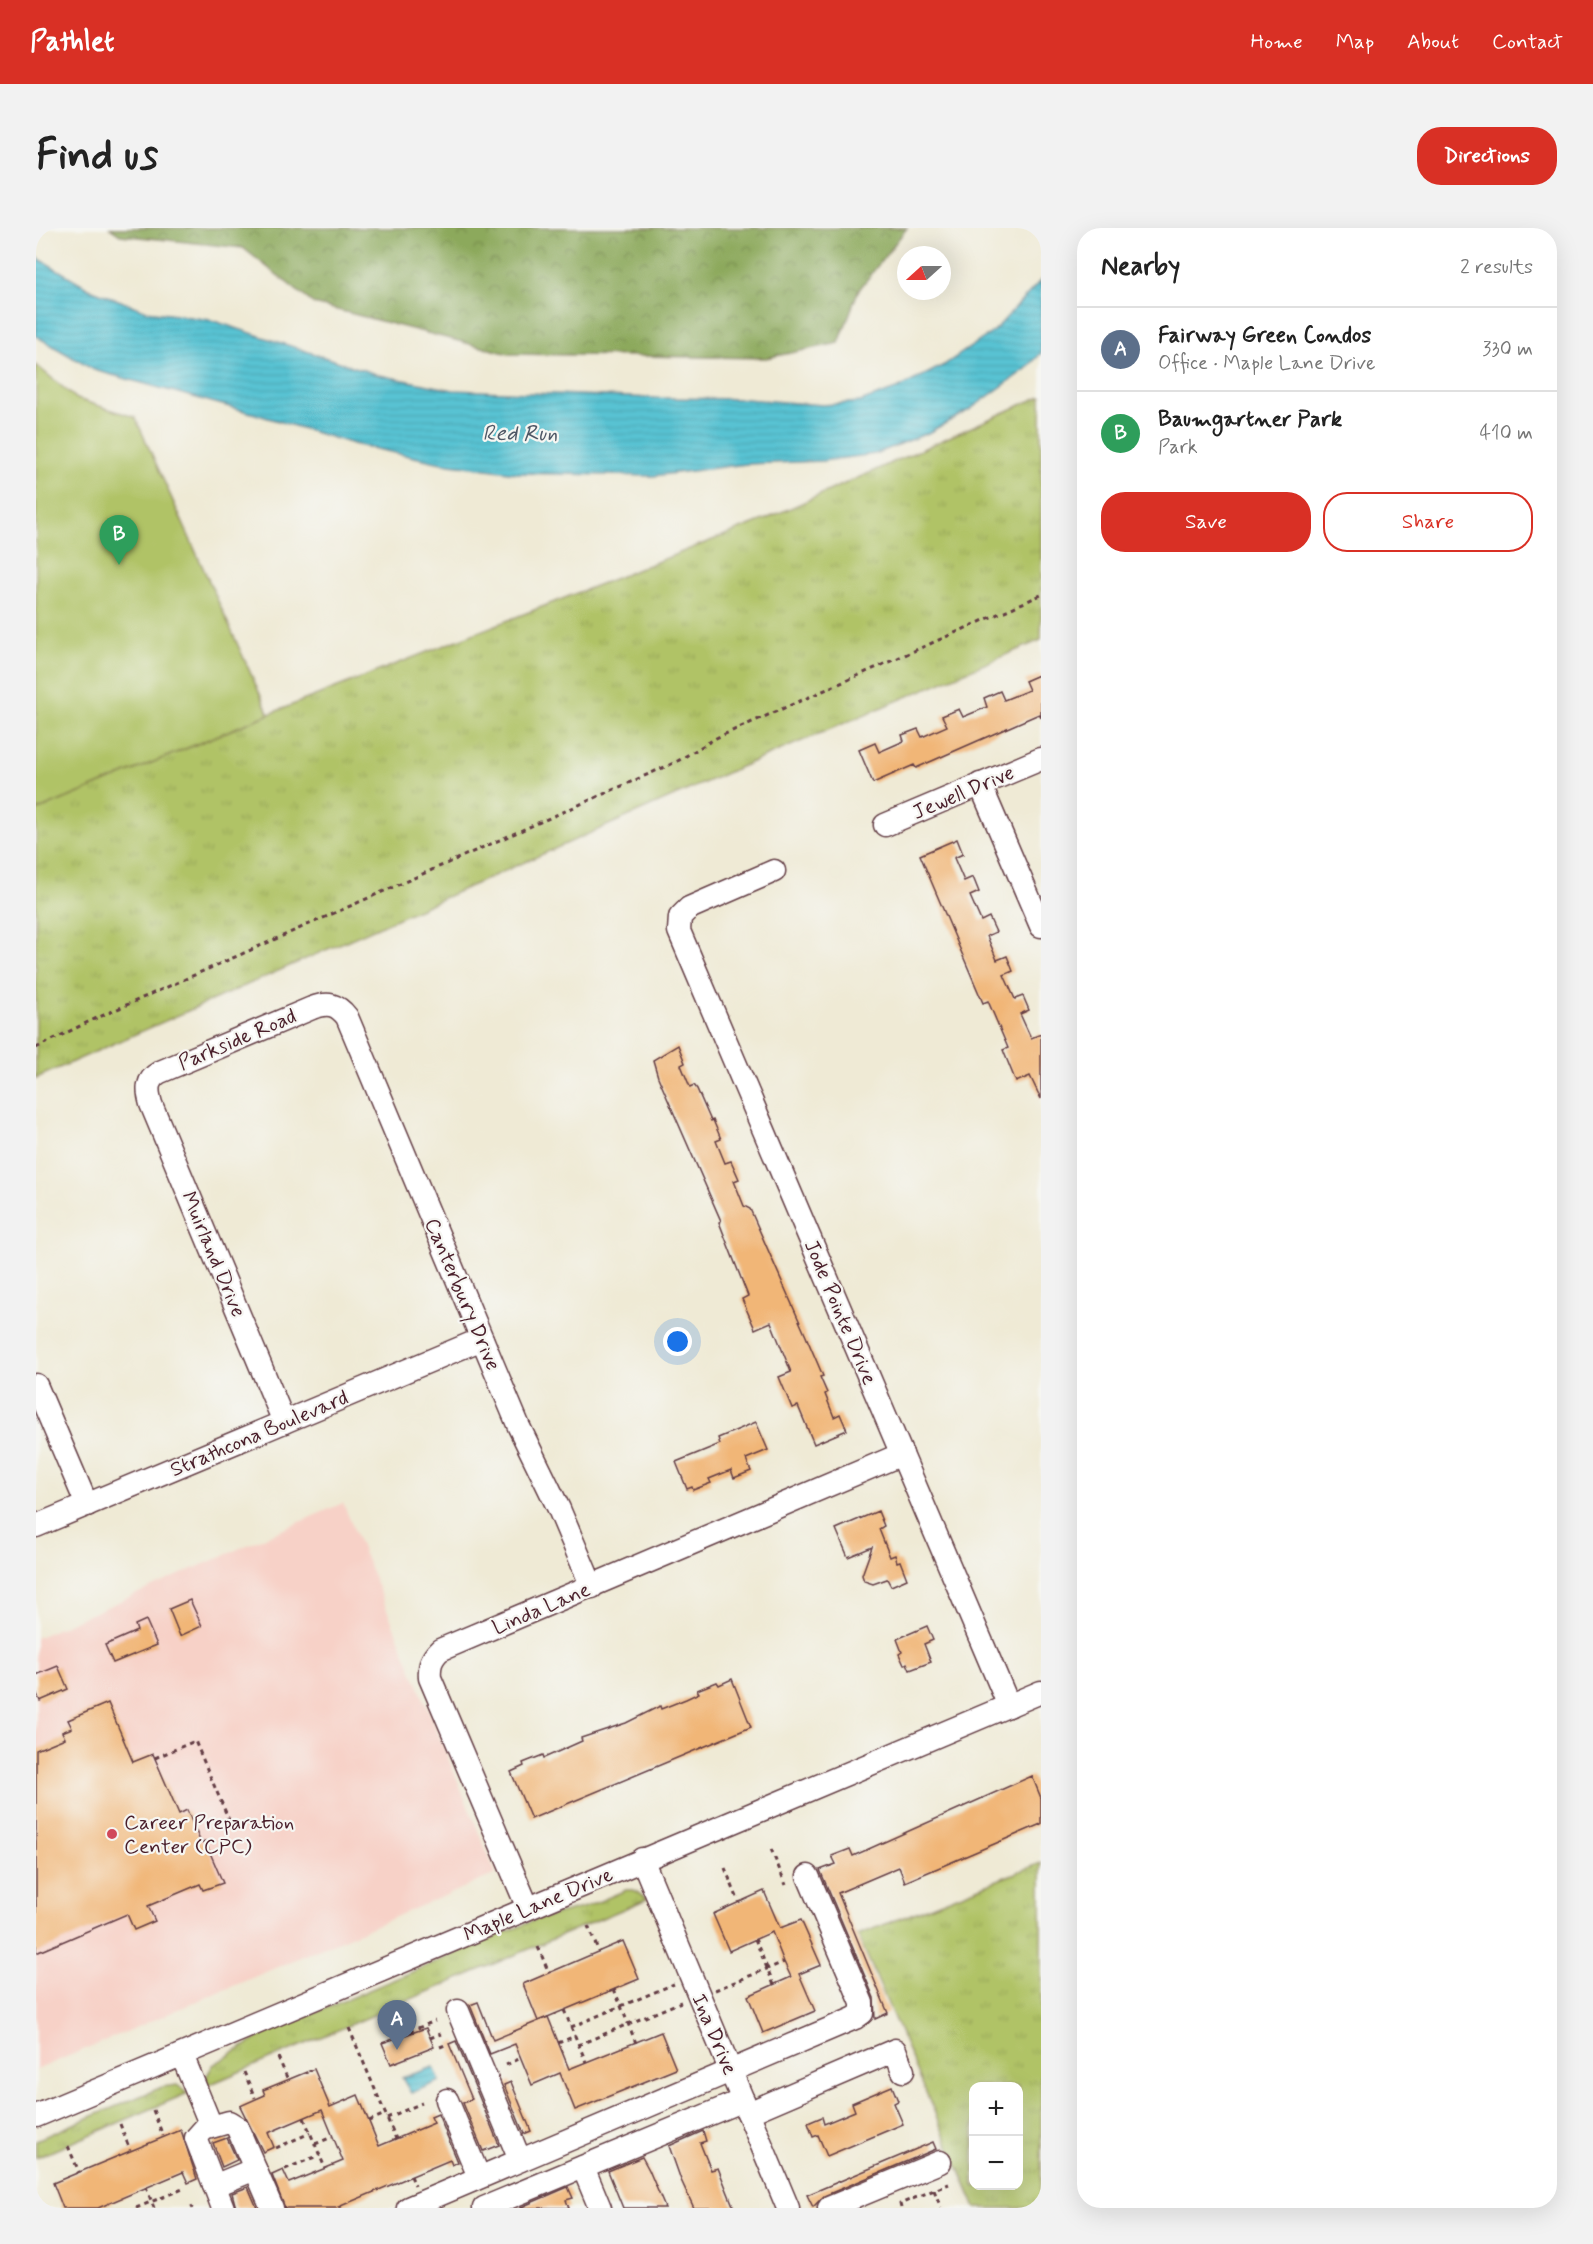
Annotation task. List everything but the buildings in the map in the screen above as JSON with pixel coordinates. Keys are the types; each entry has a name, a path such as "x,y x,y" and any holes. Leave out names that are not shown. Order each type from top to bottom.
{"street":[{"name":"Jewell Drive","path":"885,825 1041,759"},
{"path":"980,784 1041,926"},
{"name":"Jode Pointe Drive","path":"774,871 688,908 680,917 679,931 1009,1706"},
{"name":"Parkside Road","path":"148,1084 152,1076 160,1072 312,1008 332,1004"},
{"name":"Canterbury Drive","path":"332,1004 340,1008 347,1017 482,1339 592,1587"},
{"name":"Muirland Drive","path":"148,1084 150,1104 285,1422"},
{"name":"Strathcona Boulevard","path":"36,1526 482,1339"},
{"path":"36,1385 87,1505"},
{"name":"Linda Lane","path":"528,1908 430,1678 429,1667 432,1657 441,1650 902,1454"},
{"name":"Maple Lane Drive","path":"36,2116 1041,1692"},
{"name":"Ina Drive","path":"642,1859 788,2208"},
{"path":"408,2208 855,2018 862,2013 862,2002 808,1876"},
{"path":"458,2011 520,2160"},
{"path":"484,2208 583,2167 895,2050 903,2071"},
{"path":"182,2055 211,2126"},
{"path":"447,2100 479,2177"},
{"path":"223,2208 196,2142 197,2134 211,2126 229,2122 237,2127 272,2208"},
{"path":"829,2208 940,2162"},
{"path":"583,2167 600,2208"},
{"path":"214,2186 255,2169"}],"path":[{"path":"36,1048 99,1017 676,762 716,738 1041,596"},
{"path":"155,1758 195,1741 232,1827"},
{"path":"771,1849 786,1885"},
{"path":"725,1868 739,1902"},
{"path":"588,1926 599,1952"},
{"path":"755,1939 774,1985"},
{"path":"538,1947 549,1973"},
{"path":"708,1993 784,1962"},
{"path":"571,2027 674,1984"},
{"path":"614,1989 636,2043"},
{"path":"578,2045 681,2002"},
{"path":"390,2010 401,2035 435,2021"},
{"path":"564,2010 586,2062"},
{"path":"349,2028 396,2139"},
{"path":"430,2038 441,2034"},
{"path":"558,2043 575,2036"},
{"path":"440,2047 445,2044"},
{"path":"278,2057 288,2080"},
{"path":"506,2065 521,2058"},
{"path":"244,2072 255,2098"},
{"path":"369,2121 422,2103"},
{"path":"153,2110 163,2136"},
{"path":"304,2118 325,2168"},
{"path":"120,2124 130,2150"},
{"path":"276,2148 310,2133"},
{"path":"315,2144 332,2137"},
{"path":"68,2146 79,2172"},
{"path":"285,2169 320,2156"},
{"path":"901,2208 900,2204 949,2184"},
{"path":"146,2187 154,2208"},
{"path":"136,2208 185,2187"},
{"path":"934,2190 941,2208"}],"shaded area":[{"name":"Career Preparation Center (CPC)","path":"343,1503 496,1874 36,2070 36,1638"}],"green space":[{"path":"110,228 907,228 858,291 839,343 766,358 509,354 314,304 243,248 120,235"},
{"path":"36,365 77,399 135,417 269,714 36,811"},
{"path":"1041,396 1041,640 731,771 36,1078 36,811 269,714 766,519"},
{"path":"1041,1863 1041,2208 976,2208 858,1935"},
{"path":"626,1890 634,1890 647,1899 206,2086 206,2077 213,2065 265,2034 535,1920 586,1907"},
{"path":"177,2085 188,2093 36,2158 36,2140 162,2087"}],"water":[{"name":"Red Run","path":"36,257 92,290 147,311 211,320 379,375 453,390 654,398 745,399 823,405 860,402 899,388 944,365 994,331 1041,280 1041,353 1026,369 969,410 928,433 875,454 822,461 746,464 653,476 517,473 442,463 353,444 252,413 94,370 36,336"},
{"path":"434,2067 440,2081 411,2093 402,2078"}],"place":[{"name":"Baumgartner Park","path":"119,565"},
{"name":"Career Preparation Center (CPC)","path":"112,1834"},
{"name":"Fairway Green Condos","path":"397,2050"}]}
